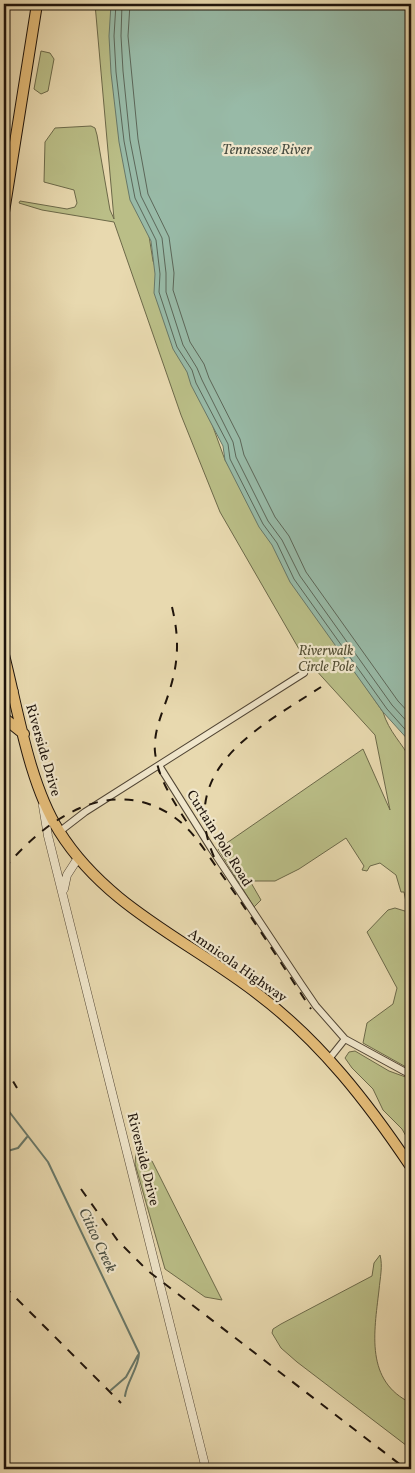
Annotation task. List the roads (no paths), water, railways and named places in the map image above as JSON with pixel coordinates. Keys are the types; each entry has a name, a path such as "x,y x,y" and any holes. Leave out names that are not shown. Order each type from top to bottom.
{"main road":[{"path":"4,212 37,4"},
{"name":"Riverside Drive","path":"4,655 9,694 24,734 40,792 59,832 71,848"},
{"path":"4,718 24,734"},
{"name":"Amnicola Highway","path":"71,848 78,858 114,895 260,995 286,1016 329,1058 380,1120 411,1167"}],"street":[{"path":"59,832 85,812 160,767 304,673"},
{"name":"Curtain Pole Road","path":"160,767 210,848 301,984 316,1006 345,1039"},
{"name":"Riverside Drive","path":"40,792 48,836 206,1469"},
{"path":"63,891 67,875 78,858"},
{"path":"329,1058 345,1039 411,1075"}],"water":[{"name":"Tennessee River","path":"111,4 411,4 411,743 383,712 290,582 272,545 259,527 225,460 223,446 191,385 187,372 173,349 154,293 155,274 151,241 130,200 119,142 111,73 109,36"}],"waterway":[{"name":"Citico Creek","path":"4,1105 48,1162 139,1353 137,1364 125,1396"},
{"path":"4,1152 18,1148 27,1137"},
{"name":"Citico Creek","path":"111,1390 126,1377 138,1355"}],"railway":[{"path":"172,607 177,638 176,658 168,697 157,728 155,752 163,781 188,824"},
{"path":"214,857 205,826 206,799 215,775 230,754 250,735 321,687"},
{"path":"4,869 39,834 59,819 81,808 103,801 127,800 150,805 174,817 200,843 244,906 311,1009"},
{"path":"4,1066 17,1088"},
{"path":"81,1189 118,1241 148,1271 406,1469"},
{"path":"4,1286 121,1403"}],"park label":[{"name":"Riverwalk Circle Pole","path":"326,658"}]}
